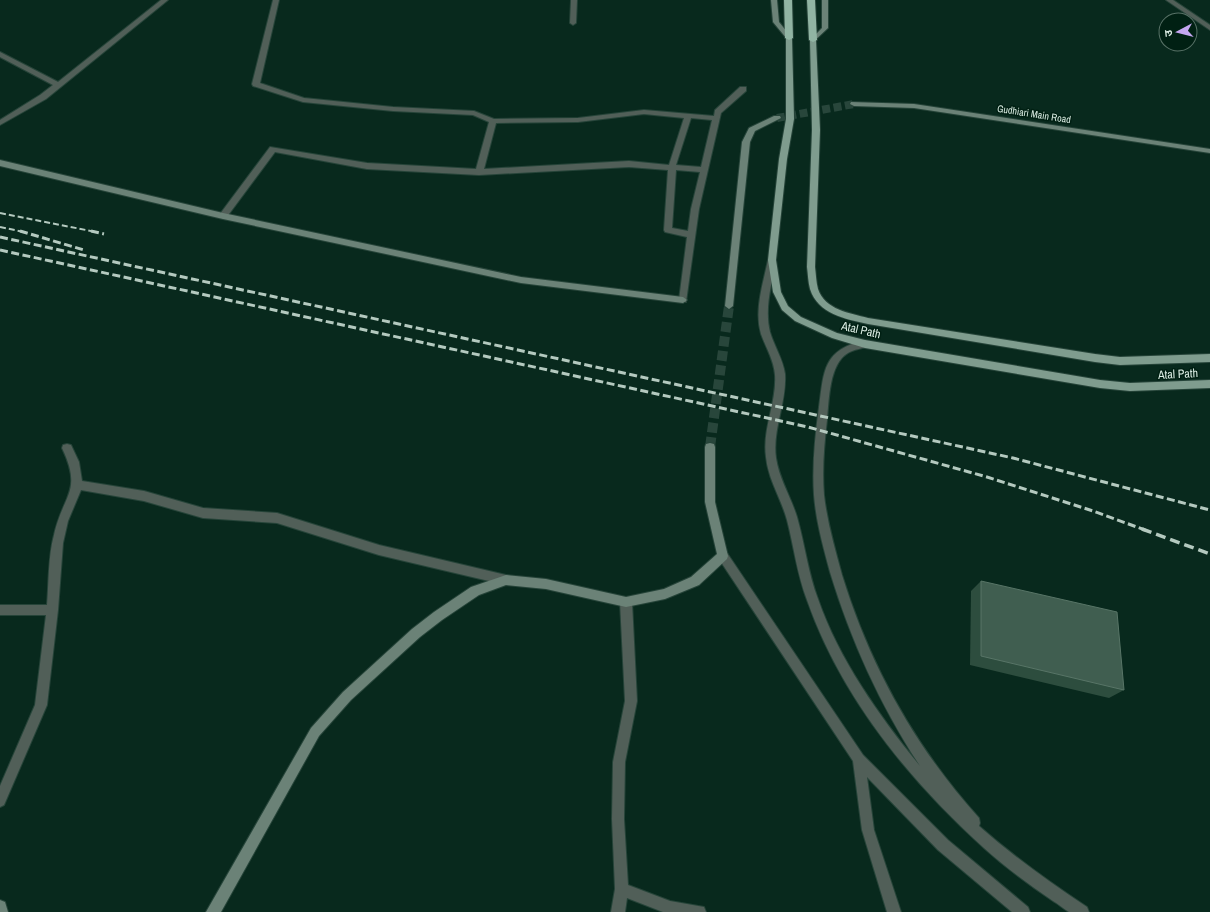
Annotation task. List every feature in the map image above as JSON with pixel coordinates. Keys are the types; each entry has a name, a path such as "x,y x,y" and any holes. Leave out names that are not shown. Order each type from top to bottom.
{"highway":[{"path":"788,0 789,38"},
{"path":"811,0 813,40"}],"main road":[{"name":"Atal Path","path":"789,38 790,119 783,159 772,260 777,292 785,308 798,319 835,336 865,344 1100,384 1130,387 1210,384"},
{"name":"Atal Path","path":"813,40 816,130 811,267 814,289 821,302 830,309 868,321 1095,358 1120,361 1210,358"}],"street":[{"path":"0,123 43,97 165,0"},
{"path":"276,0 256,84 303,100 393,109 474,113 493,121 578,120 644,112 716,118"},
{"path":"573,23 574,0"},
{"path":"774,0 776,22 789,38"},
{"path":"813,40 825,28 825,0"},
{"path":"1169,0 1210,28"},
{"path":"0,54 58,85"},
{"path":"0,164 223,216 521,280 683,300 695,209 716,118 718,112 743,89"},
{"name":"Gudhiari Main Road","path":"854,104 914,106 1210,151"},
{"path":"688,116 672,167 668,230 692,235"},
{"path":"729,306 746,142 752,130 777,118"},
{"path":"479,172 493,121"},
{"path":"223,216 272,149 367,166 479,172 629,164 704,170"},
{"path":"772,260 764,305 764,325 768,342 778,363 780,376 770,449 773,469 788,505 801,559 816,611 841,663 868,710 912,767 964,822 1022,871 1082,912"},
{"path":"865,344 847,348 837,356 830,368 818,460 819,495 827,542 839,586 858,640 894,715 924,760 968,816 1022,871"},
{"path":"710,446 710,502 723,556 859,759 943,845 1023,912"},
{"path":"0,801 41,705 59,533 78,485 75,462 67,448"},
{"path":"78,485 144,496 204,513 277,518 379,550 506,580 546,584 626,602 665,594 695,581 723,556"},
{"path":"213,912 315,732 347,696 416,633 475,591 506,580"},
{"path":"618,912 622,889 618,819 619,762 632,701 626,602"},
{"path":"0,610 52,610"},
{"path":"859,759 868,830 894,912"},
{"path":"622,889 670,908 699,912"},
{"path":"0,907 1,912"}],"building":[{"path":"981,581 1117,612 1124,690 981,656"}],"tunnel":[{"path":"777,118 854,104"},
{"path":"710,447 729,306"}],"railway":[{"path":"0,213 91,231"},
{"path":"0,227 22,232"},
{"path":"91,231 96,232"},
{"path":"91,231 104,234"},
{"path":"22,232 84,250"},
{"path":"0,237 1013,458 1210,510"},
{"path":"0,250 808,427 987,477 1093,511 1145,530"},
{"path":"1142,529 1210,554"}]}
